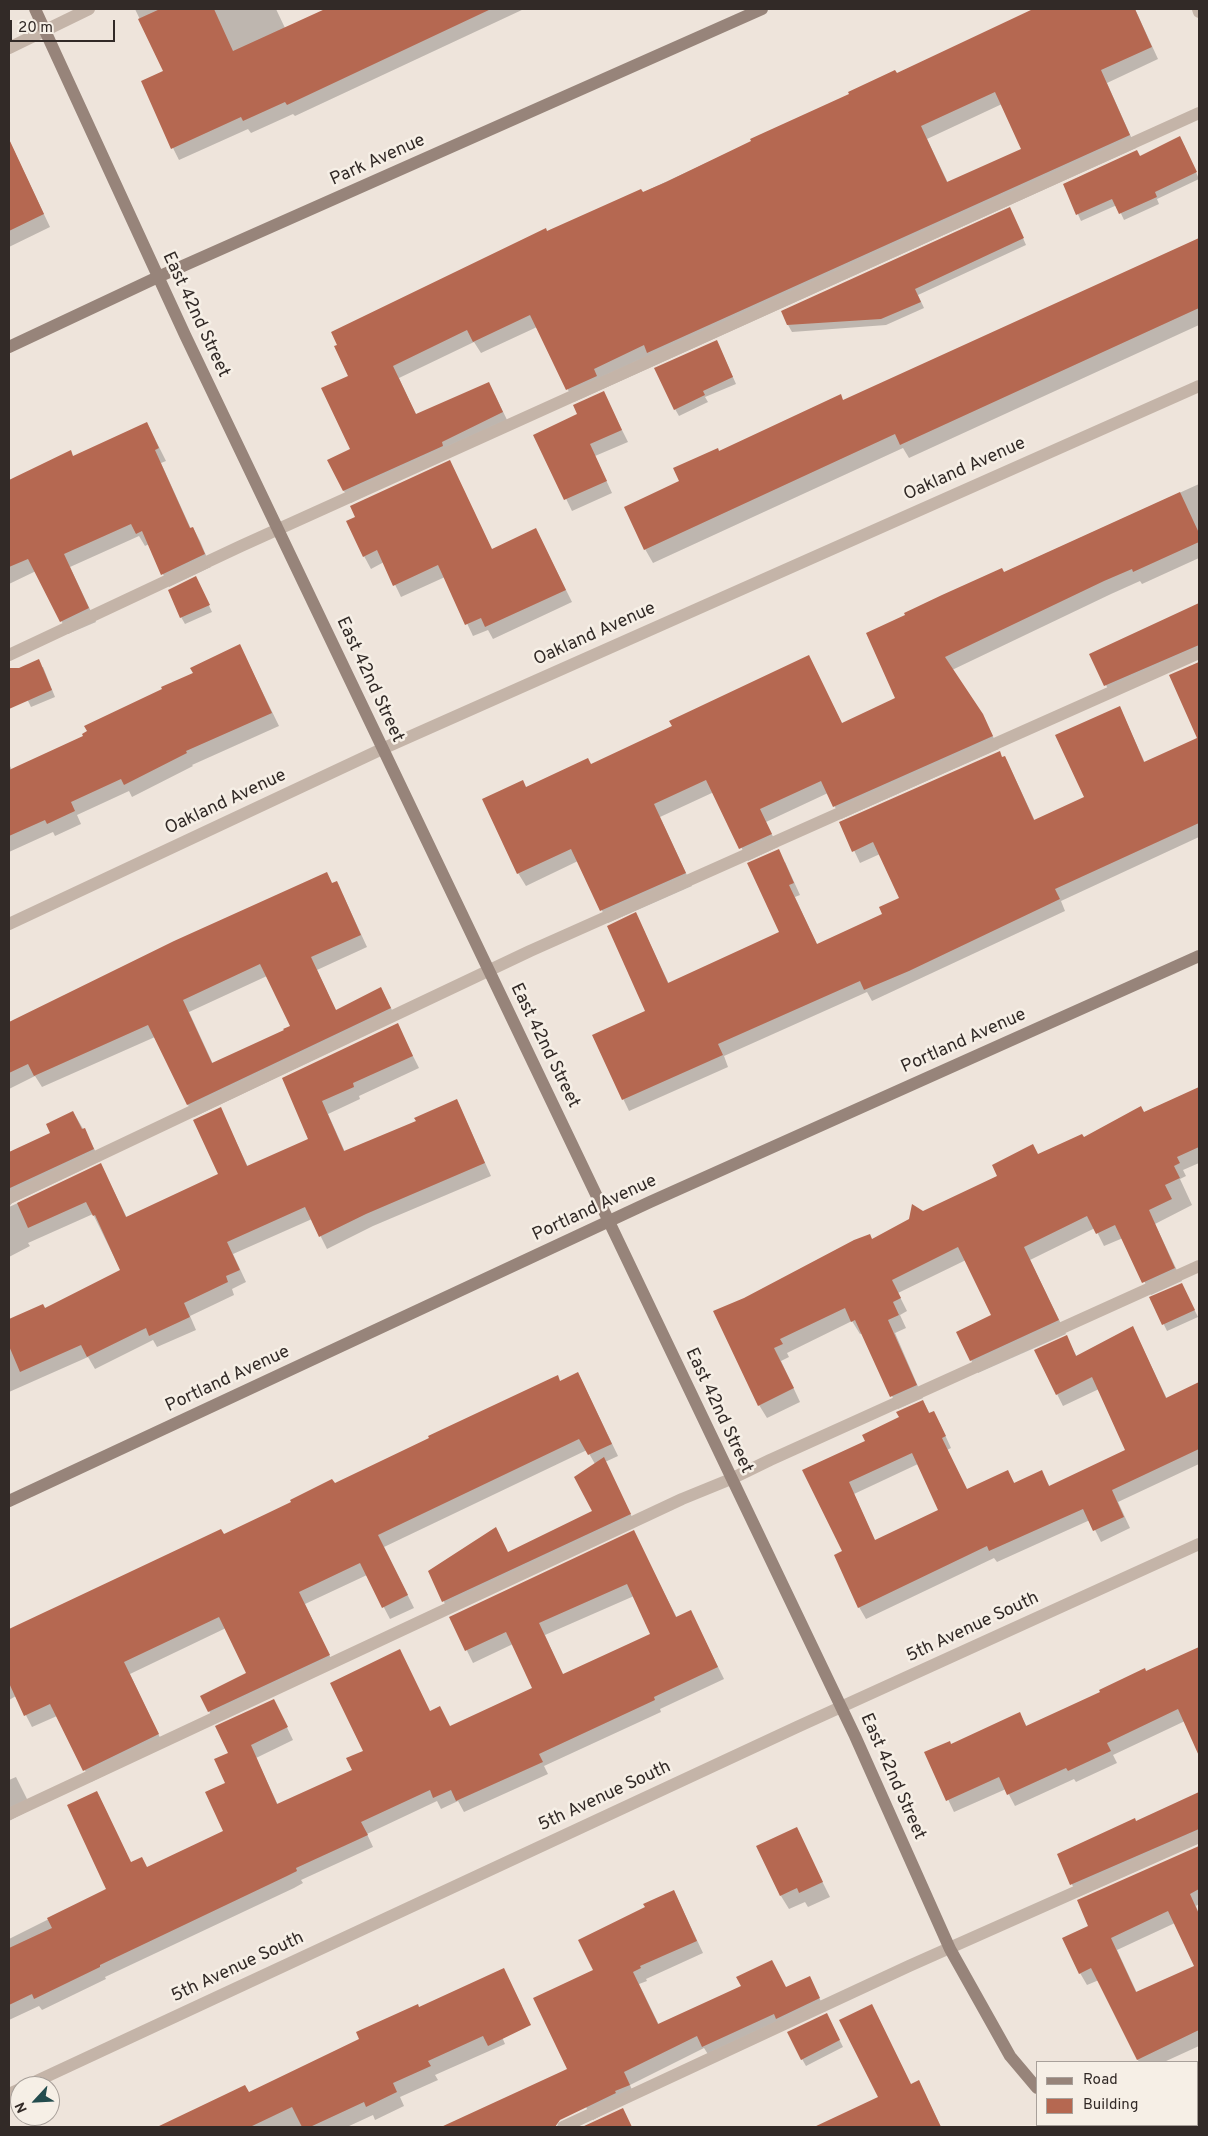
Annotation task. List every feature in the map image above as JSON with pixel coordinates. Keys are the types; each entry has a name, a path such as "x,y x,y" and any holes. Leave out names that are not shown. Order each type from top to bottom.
{"street":[{"name":"East 42nd Street","path":"35,9 158,278 855,1736 950,1948 1010,2056 1036,2087"},
{"path":"9,48 89,9"},
{"name":"Park Avenue","path":"9,347 158,278 762,9"},
{"path":"9,655 279,530 1199,113"},
{"name":"Oakland Avenue","path":"9,924 382,749 1199,386"},
{"path":"9,1198 489,971 1199,653"},
{"name":"Portland Avenue","path":"9,1501 609,1221 1199,956"},
{"path":"9,1814 682,1499 731,1479 1199,1266"},
{"name":"5th Avenue South","path":"47,2076 840,1707 1199,1544"},
{"path":"563,2127 950,1948 1199,1837"}],"building":[{"path":"160,9 214,9 233,51 325,9 491,9 287,105 285,102 243,121 241,117 171,149 141,81 163,71 138,19"},
{"path":"1033,9 1135,9 1152,47 1101,70 1130,135 647,353 644,345 594,369 597,376 566,390 530,315 473,342 467,330 393,366 416,414 489,382 503,412 442,442 443,446 343,491 327,460 350,449 321,388 348,376 334,346 337,345 331,332 546,228 547,231 641,189 643,192 666,182 751,141 750,139 849,94 848,92 895,70 897,73","holes":["995,92 1021,149 947,182 921,126"]},
{"path":"1180,136 1197,172 1155,192 1157,197 1119,214 1112,199 1076,215 1063,184 1137,150 1140,156"},
{"path":"9,139 44,214 9,231"},
{"path":"1010,207 1024,238 915,289 921,302 881,319 787,325 781,311"},
{"path":"1199,238 1199,308 900,445 895,434 644,550 624,507 679,481 673,468 718,448 719,451 841,394 843,400"},
{"path":"717,340 733,377 703,391 705,395 674,410 654,368"},
{"path":"604,391 622,430 590,444 607,481 564,500 533,435 577,414 573,405"},
{"path":"147,422 159,448 155,450 190,528 193,527 205,554 161,575 142,531 136,534 131,524 64,554 89,608 60,622 28,559 9,567 9,480 71,450 73,456"},
{"path":"450,460 492,549 536,528 566,590 485,627 481,618 465,625 438,565 393,586 377,550 363,557 346,521 355,517 350,506"},
{"path":"1180,492 1199,533 1199,542 1133,572 1132,569 1104,581 945,657 983,714 993,736 833,807 821,781 760,809 772,834 739,849 706,780 654,804 686,873 600,911 571,849 517,874 482,799 523,780 526,787 588,758 591,764 672,726 669,721 809,655 842,723 895,698 866,633 905,615 904,613 1002,568 1004,572"},
{"path":"196,576 210,605 180,618 168,590"},
{"path":"1199,603 1199,645 1104,686 1089,654"},
{"path":"240,644 272,713 186,751 187,753 124,785 121,779 71,802 75,811 47,824 45,820 9,836 9,770 83,736 82,734 87,731 84,726 193,673 190,668"},
{"path":"39,659 52,690 9,709 9,668 19,668"},
{"path":"1199,662 1199,823 1055,889 1060,899 909,971 864,990 860,981 718,1044 723,1055 622,1100 592,1035 645,1011 607,926 636,912 668,983 779,932 747,863 779,849 794,883 789,885 817,944 882,914 879,907 899,898 873,842 852,852 839,822 1000,751 1002,757 1005,756 1034,820 1084,797 1055,735 1120,706 1144,762 1197,738 1169,675"},
{"path":"327,872 332,883 337,881 361,935 311,957 336,1010 381,987 391,1008 187,1105 148,1025 34,1076 28,1064 9,1073 9,1022 174,941","holes":["260,964 290,1026 212,1063 183,1000"]},
{"path":"398,1023 413,1056 353,1083 354,1087 322,1101 344,1151 416,1121 414,1118 457,1099 485,1163 366,1214 319,1237 305,1207 227,1242 240,1270 226,1276 228,1282 184,1303 190,1317 149,1336 146,1328 87,1357 81,1345 20,1372 9,1346 9,1319 43,1304 45,1308 120,1270 95,1215 93,1216 86,1202 28,1228 17,1203 101,1163 126,1217 218,1174 193,1120 221,1107 247,1166 308,1139 282,1078"},
{"path":"1199,1087 1199,1147 1177,1157 1180,1163 1174,1166 1180,1178 1165,1185 1172,1199 1149,1210 1175,1268 1142,1283 1115,1225 1096,1234 1087,1216 1024,1247 1059,1320 970,1361 956,1332 991,1315 958,1247 892,1280 901,1298 893,1302 899,1315 888,1320 917,1385 890,1397 855,1320 851,1322 845,1308 780,1339 783,1344 774,1348 794,1388 758,1406 713,1311 744,1298 854,1240 870,1234 872,1239 909,1219 912,1204 923,1211 997,1176 992,1165 1033,1144 1038,1154 1082,1134 1084,1137 1141,1106 1144,1112"},
{"path":"73,1111 82,1129 85,1128 94,1149 10,1188 9,1152 50,1133 46,1124"},
{"path":"1182,1283 1195,1310 1162,1325 1149,1297"},
{"path":"1133,1326 1166,1398 1199,1382 1199,1449 1112,1490 1124,1517 1093,1531 1083,1509 989,1551 987,1546 858,1608 834,1555 842,1551 802,1470 865,1441 862,1435 899,1417 896,1412 923,1400 929,1413 934,1411 946,1436 942,1438 967,1489 1008,1470 1014,1483 1042,1470 1049,1486 1125,1450 1092,1377 1056,1395 1034,1350 1067,1335 1076,1356","holes":["912,1453 938,1510 875,1540 849,1482"]},
{"path":"578,1372 612,1444 588,1455 579,1439 378,1535 408,1595 382,1608 360,1563 299,1592 330,1655 208,1712 200,1696 246,1673 219,1617 124,1662 159,1734 83,1771 50,1704 24,1716 9,1683 9,1629 221,1529 224,1534 291,1502 290,1500 332,1479 335,1483 429,1438 428,1436 558,1375 560,1381"},
{"path":"604,1457 631,1514 442,1602 428,1571 496,1527 508,1552 592,1511 574,1477"},
{"path":"634,1530 676,1617 691,1610 718,1667 654,1697 655,1700 539,1754 543,1762 456,1801 451,1790 433,1798 430,1790 361,1822 368,1835 296,1868 297,1871 287,1876 100,1965 100,1967 34,1999 32,1994 9,2005 9,1948 52,1928 47,1918 106,1889 67,1805 97,1791 131,1862 142,1857 147,1867 223,1831 205,1792 225,1783 214,1759 228,1753 215,1726 274,1699 288,1727 251,1745 277,1804 352,1770 346,1758 363,1751 330,1683 400,1649 430,1711 440,1706 450,1726 532,1688 506,1632 465,1651 449,1617","holes":["627,1584 650,1634 563,1674 539,1623"]},
{"path":"1199,1647 1199,1756 1178,1709 1107,1743 1111,1751 1068,1771 1066,1768 1007,1795 999,1777 946,1801 924,1752 950,1741 951,1744 1020,1712 1026,1726 1100,1692 1099,1690 1145,1668 1146,1671"},
{"path":"1199,1792 1199,1829 1070,1885 1057,1854 1135,1818 1136,1821"},
{"path":"797,1827 823,1882 799,1893 797,1888 780,1896 756,1846"},
{"path":"1199,1846 1199,1889 1190,1894 1199,1914 1199,2030 1137,2060 1091,1968 1079,1974 1062,1938 1088,1926 1077,1900","holes":["1168,1911 1194,1966 1136,1992 1111,1938"]},
{"path":"674,1890 697,1941 640,1966 641,1968 633,1972 658,2024 741,1986 736,1977 772,1960 786,1987 810,1976 820,1998 776,2019 774,2014 702,2047 697,2036 624,2072 630,2085 560,2120 555,2127 441,2127 567,2069 533,1998 593,1970 578,1940 645,1907 643,1904"},
{"path":"504,1968 531,2025 488,2046 483,2036 428,2061 431,2066 393,2083 397,2092 366,2107 364,2102 310,2127 302,2127 292,2107 250,2127 157,2127 245,2085 249,2092 359,2039 356,2032 418,2004 419,2007"},
{"path":"872,2004 911,2084 919,2080 941,2127 814,2127 878,2097 839,2020"},
{"path":"827,2013 840,2040 801,2060 787,2032"},
{"path":"623,2108 632,2127 582,2127"}]}
